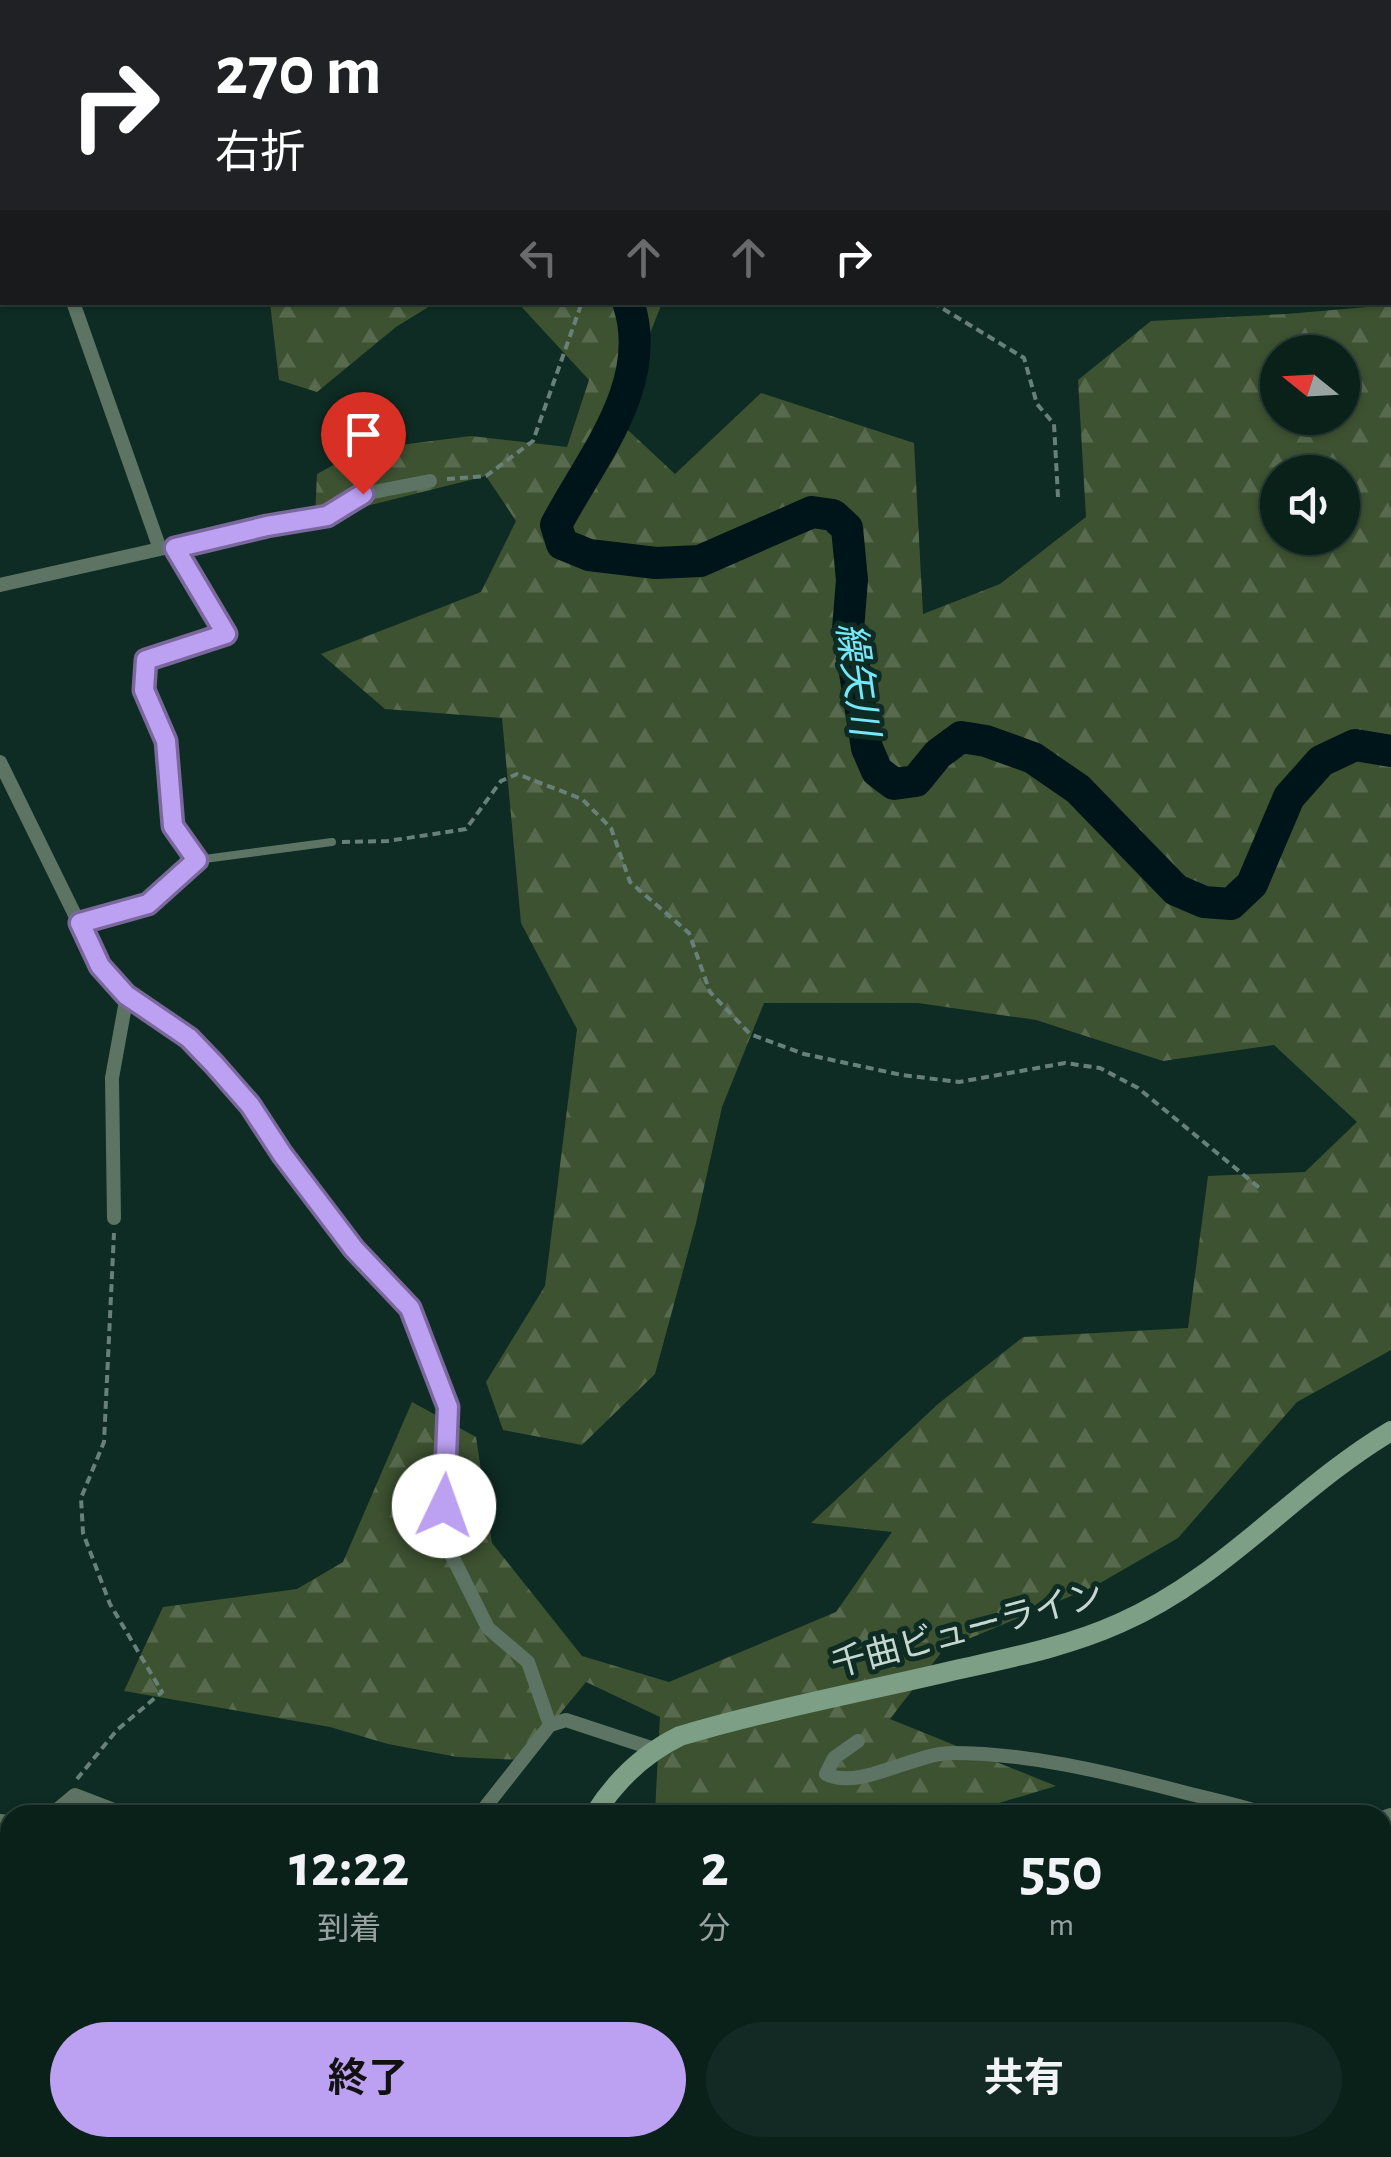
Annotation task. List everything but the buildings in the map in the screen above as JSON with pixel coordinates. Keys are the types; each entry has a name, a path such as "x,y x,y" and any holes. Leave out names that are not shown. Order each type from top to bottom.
{"street":[{"path":"74,305 167,549"},
{"path":"0,586 327,516 363,494 430,480"},
{"path":"0,762 100,966 126,995 189,1038 214,1064 250,1105 354,1249 410,1308 448,1407 444,1506 452,1556 488,1628 528,1662 550,1726"},
{"path":"114,1218 112,1078 126,995"},
{"name":"千曲ビューライン","path":"602,1805 630,1769 654,1748 711,1727 1034,1652 1120,1623 1214,1570 1338,1467 1391,1431"},
{"path":"488,1805 550,1726 566,1720 654,1748"},
{"path":"858,1741 834,1758 826,1774 845,1779 862,1777 947,1752 1001,1756 1114,1774 1230,1805"},
{"path":"63,1805 75,1795 101,1805"}],"lane":[{"path":"167,549 226,634 146,660 144,690 166,741 173,826 197,860"},
{"path":"80,923 148,904 197,860 332,842"}],"path":[{"path":"430,480 486,476 533,441 581,305"},
{"path":"937,305 1024,358 1037,404 1054,424 1058,497"},
{"path":"332,842 388,841 466,829 501,782 516,774 582,799 611,828 630,882 689,932 710,992 750,1034 804,1054 959,1082 1065,1063 1100,1068 1138,1088 1262,1190"},
{"path":"71,1786 117,1730 162,1692 110,1604 83,1533 81,1498 104,1442 114,1218"}],"green space":[{"path":"270,305 432,305 396,327 317,392 279,380"},
{"path":"520,305 661,305 616,419 675,474 761,393 914,443 923,614 1000,584 1086,517 1078,380 1151,321 1391,305 1391,1350 1297,1402 1178,1538 1095,1586 944,1649 890,1719 1056,1786 992,1805 655,1805 660,1717 586,1682 522,1760 457,1757 388,1744 330,1727 124,1691 163,1607 297,1589 343,1562 412,1402 476,1437 492,1543 582,1656 669,1682 836,1612 892,1532 811,1523 938,1404 1023,1337 1188,1328 1208,1176 1305,1172 1357,1122 1274,1045 1163,1061 1036,1020 918,1003 764,1003 722,1107 696,1223 655,1374 582,1445 503,1430 486,1382 545,1286 577,1029 521,923 502,718 385,709 321,654 481,592 516,521 486,476 315,519 317,474 361,450 471,436 567,447 589,380"}],"waterway":[{"name":"繰矢川","path":"629,305 634,332 627,390 602,446 556,525 562,544 589,555 656,563 700,561 812,512 833,515 847,528 852,580 848,629 867,748 877,771 894,784 916,781 938,754 961,737 986,741 1033,758 1078,789 1176,890 1204,902 1231,904 1252,884 1289,797 1321,761 1355,745 1391,751"}],"route":[{"path":"363,494 327,516 175,548 226,634 146,660 144,690 166,741 173,826 197,860 148,904 80,923 100,966 126,995 189,1038 214,1064 250,1105 354,1249 410,1308 448,1407 444,1506"}]}
